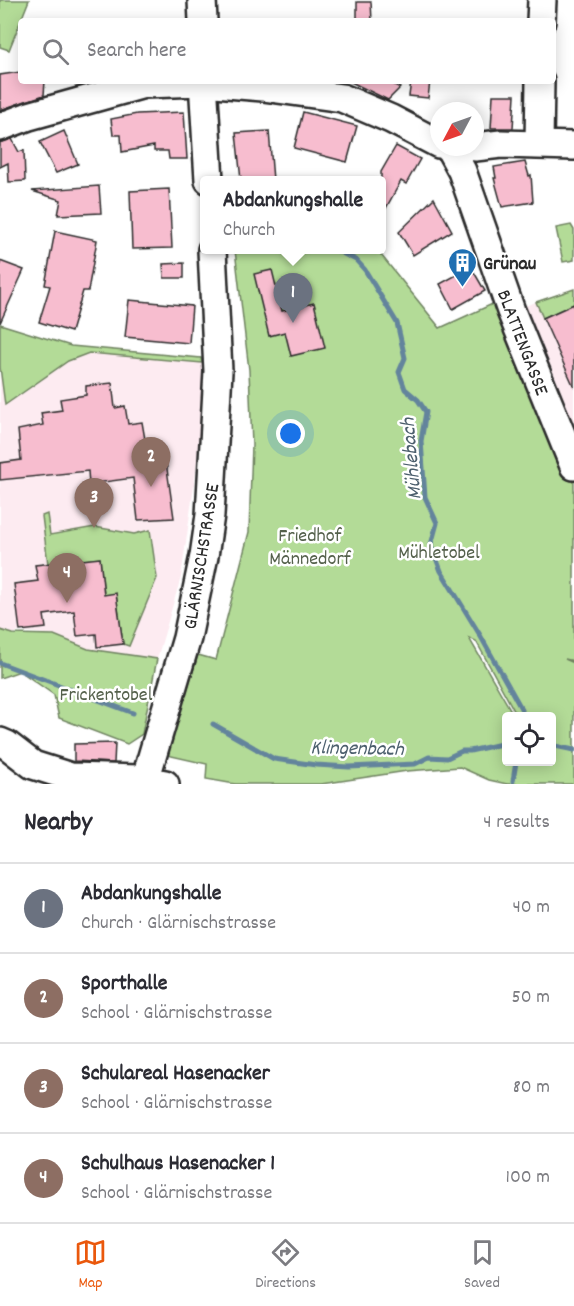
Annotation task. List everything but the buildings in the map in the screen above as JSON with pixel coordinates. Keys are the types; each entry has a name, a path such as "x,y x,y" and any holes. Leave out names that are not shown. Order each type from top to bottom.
{"street":[{"path":"202,0 202,18"},
{"path":"542,0 542,18"},
{"path":"0,127 29,116 144,84"},
{"path":"203,84 209,176"},
{"path":"220,84 342,98 430,136"},
{"path":"539,144 540,84"},
{"path":"484,145 574,146"},
{"name":"BLATTENGASSE","path":"458,156 511,311 574,466"},
{"name":"GLÄRNISCHSTRASSE","path":"151,783 187,638 210,515 218,371 212,254"},
{"path":"0,742 33,765 71,777 151,783"}],"shaded area":[{"path":"574,288 574,466 511,311"},
{"path":"0,324 71,346 201,358 206,379 181,577 157,659 88,649 54,635 20,631 13,634 0,630"}],"green space":[{"path":"0,0 29,0 22,18 18,18 18,28 9,50 0,47"},
{"path":"571,225 574,230 574,260 563,262 556,228"},
{"path":"235,254 380,254 440,328 499,301 541,408 574,481 574,661 565,659 574,663 574,784 507,784 489,780 460,767 407,771 321,784 235,784 206,779 207,764 167,755 198,655 216,660 249,532 252,445 249,370","holes":["469,638 476,641 515,712 556,712 556,766 502,766 502,712 512,712"]},
{"path":"574,289 574,304 543,318 536,302"},
{"path":"0,324 71,346 201,358 202,363 89,353 68,361 5,405 0,367"},
{"path":"47,514 50,535 95,527 134,534 150,530 157,578 129,646 123,644 116,594 104,595 100,558 48,564 42,516"},
{"name":"Frickentobel","path":"0,630 13,634 54,635 88,649 157,659 142,734 127,744 59,718 54,695 20,671 0,678"}],"waterway":[{"name":"Mühlebach","path":"344,254 356,260 365,270 397,323 405,358 399,372 405,389 418,400 426,412 421,441 425,497 437,523 431,545 441,571 522,710"},
{"name":"Klingenbach","path":"0,663 133,713"},
{"name":"Klingenbach","path":"213,724 274,759 316,765 349,767 415,764 429,757 447,758 462,751 502,744"},
{"name":"Mühlebach","path":"556,746 574,750"},
{"path":"513,781 515,766"}],"place":[{"name":"Grünau","path":"462,288"},
{"name":"Abdankungshalle","path":"293,323"},
{"name":"Sporthalle","path":"151,487"},
{"name":"Schulareal Hasenacker","path":"94,528"},
{"name":"Schulhaus Hasenacker 1","path":"67,603"}],"park label":[{"name":"Friedhof Männedorf","path":"310,546"},
{"name":"Mühletobel","path":"439,551"}]}
